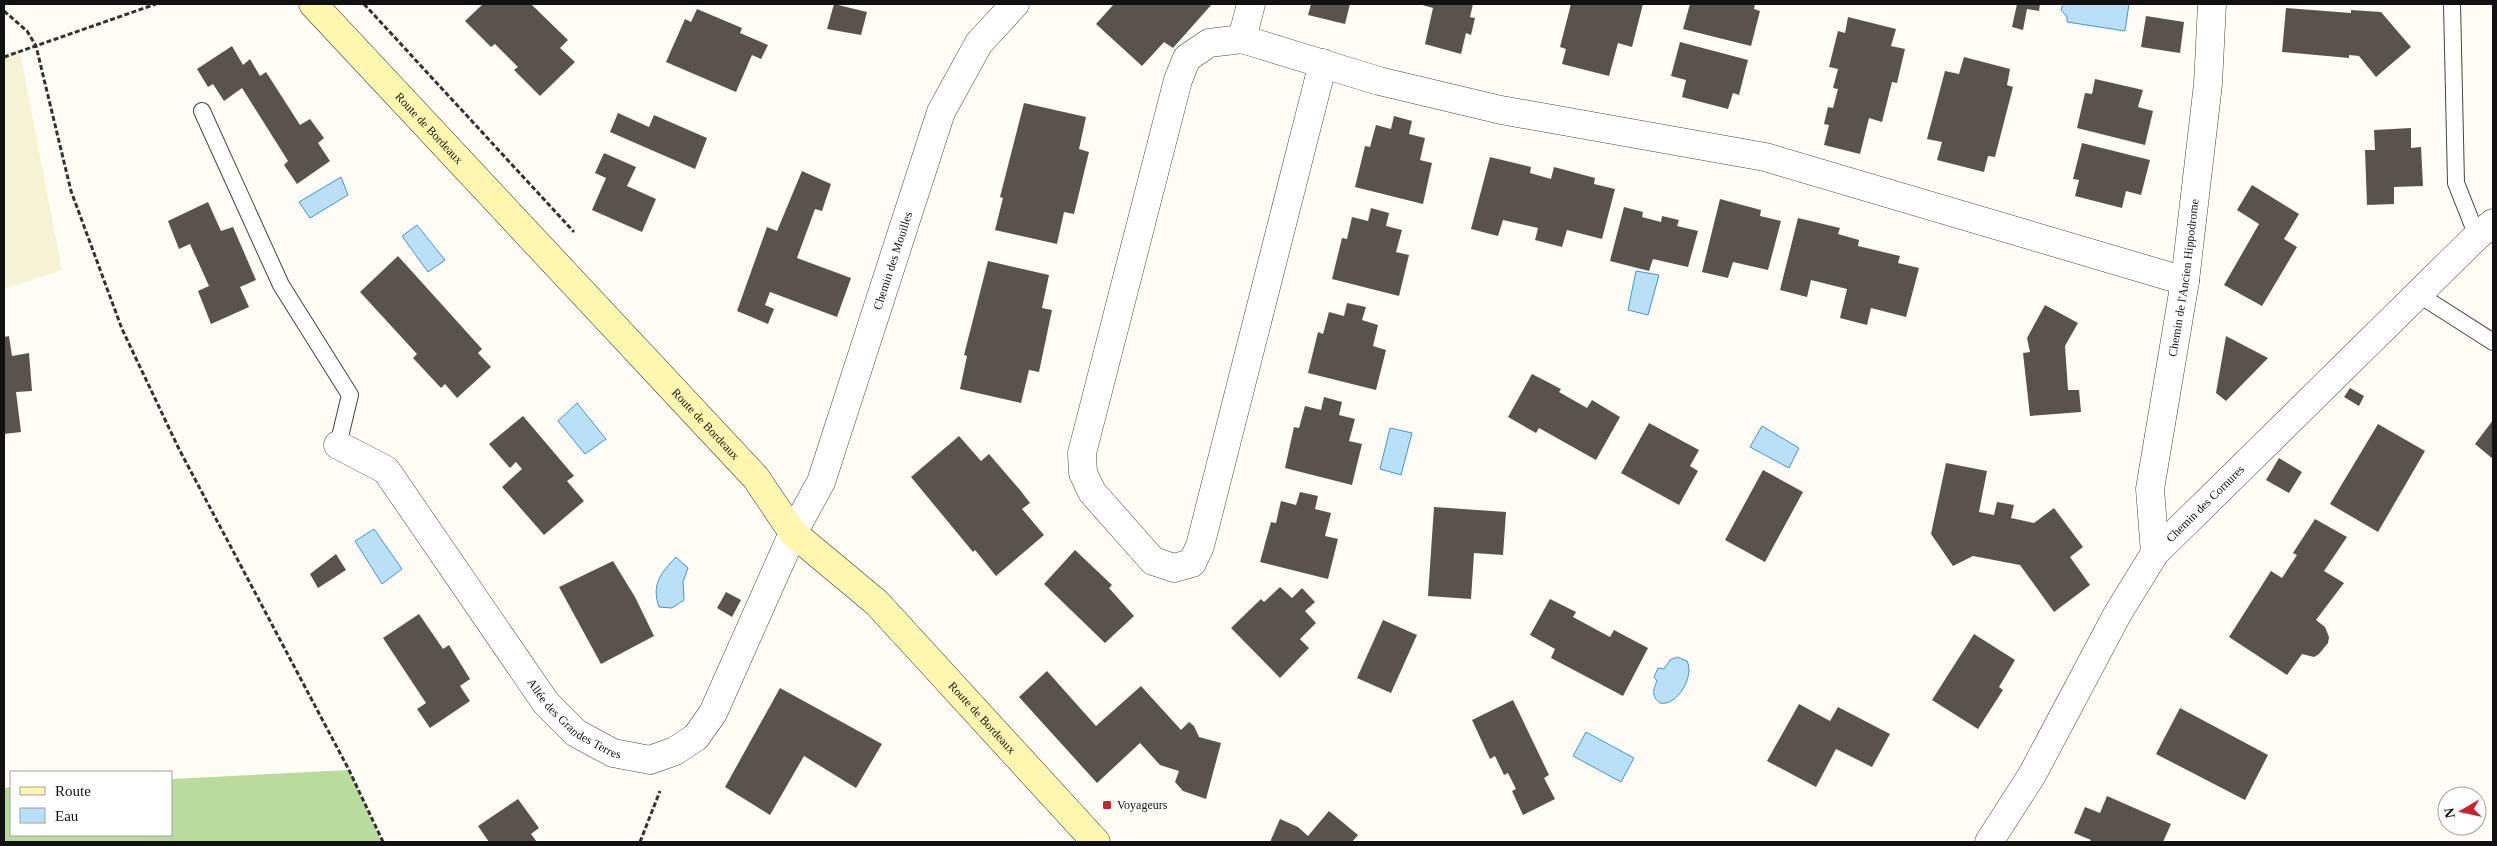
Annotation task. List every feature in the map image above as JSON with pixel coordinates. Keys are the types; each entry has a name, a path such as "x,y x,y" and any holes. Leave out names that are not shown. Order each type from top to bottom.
{"main road":[{"name":"Route de Bordeaux","path":"314,4 756,478 793,532 877,603 1096,842"}],"street":[{"name":"Chemin des Mouilles","path":"793,532 821,482 941,112 979,43 1015,4"},
{"path":"1242,39 1251,4"},
{"name":"Chemin de l'Ancien Hippodrome","path":"2155,552 2150,489 2185,281 2208,84 2212,4"},
{"path":"1323,63 1200,546 1192,563 1174,568 1153,561 1092,492 1083,473 1082,453 1178,80 1187,58 1209,43 1242,39 1323,63 1379,82 1501,110 1765,157 2185,281"},
{"name":"Chemin des Cornures","path":"1989,842 2032,776 2118,613 2155,552 2485,229"},
{"name":"Allée des Grandes Terres","path":"338,445 386,470 546,703 576,733 613,753 650,760 676,751 696,737 713,713 793,532"}],"lane":[{"path":"2452,4 2456,183 2485,229"},
{"path":"202,111 281,285 350,395 338,445"},
{"path":"2418,294 2493,342"}],"path":[{"path":"4,57 156,4"},
{"path":"4,11 28,31 36,46 72,191 122,329 179,449 349,770 383,842"},
{"path":"640,842 676,751"}],"shaded area":[{"path":"20,52 62,270 4,289 4,58"}],"green space":[{"path":"349,770 381,842 4,842 4,788 10,787 10,836 172,836 172,779"}],"water":[{"path":"2063,4 2129,4 2125,31 2067,22 2067,17 2061,10"},
{"path":"341,177 348,195 310,218 299,202"},
{"path":"417,225 445,260 428,272 402,236"},
{"path":"1636,271 1659,275 1648,315 1628,310"},
{"path":"577,403 606,439 585,454 558,421"},
{"path":"1762,426 1799,448 1789,468 1750,447"},
{"path":"1390,428 1412,433 1401,475 1380,469"},
{"path":"374,529 402,569 382,584 355,541"},
{"path":"676,557 688,568 683,582 684,600 672,608 659,607 656,592 659,579"},
{"path":"1677,657 1687,661 1689,674 1683,689 1673,700 1660,703 1654,695 1657,681 1654,677 1658,668 1664,669 1670,660"},
{"path":"1586,732 1634,758 1621,782 1573,756"}],"building":[{"path":"483,4 531,4 568,40 560,48 575,62 540,96 514,70 518,67 495,44 491,47 465,21"},
{"path":"834,4 867,12 861,35 827,29"},
{"path":"1114,4 1212,4 1173,48 1164,42 1142,66 1096,24"},
{"path":"1311,4 1350,4 1345,24 1308,15"},
{"path":"1419,4 1473,4 1470,17 1475,18 1471,35 1466,33 1461,54 1425,44 1433,8"},
{"path":"1571,4 1643,4 1632,47 1618,43 1609,76 1562,64 1566,49 1560,47"},
{"path":"1690,4 1755,4 1754,9 1760,11 1751,46 1683,29"},
{"path":"2017,4 2040,4 2039,11 2027,9 2023,30 2012,27"},
{"path":"2286,8 2351,13 2351,10 2381,12 2411,47 2376,77 2359,56 2349,55 2349,58 2282,52"},
{"path":"697,9 742,28 740,33 768,45 761,59 752,55 736,92 666,62 685,19 691,22"},
{"path":"2146,16 2184,22 2180,53 2141,47"},
{"path":"1848,17 1896,29 1891,46 1905,49 1897,83 1892,82 1882,122 1869,118 1860,154 1824,145 1829,125 1824,124 1828,107 1833,108 1838,89 1833,88 1838,69 1829,67 1838,31 1845,33"},
{"path":"1680,42 1748,60 1739,95 1733,93 1728,109 1682,97 1686,80 1671,76"},
{"path":"232,46 243,65 250,59 260,76 266,72 300,125 310,119 324,138 318,143 330,161 297,184 284,165 288,161 242,88 224,101 213,84 208,87 197,69"},
{"path":"1964,57 2010,69 2007,85 2013,87 1995,157 1988,156 1984,172 1937,160 1942,142 1927,139 1945,71 1959,74"},
{"path":"2095,79 2143,90 2138,107 2153,111 2145,145 2077,128 2085,93 2092,94"},
{"path":"1024,103 1086,117 1079,149 1089,152 1074,214 1064,212 1057,244 995,230 1003,198 1000,197"},
{"path":"618,113 649,127 654,115 707,138 695,169 610,132"},
{"path":"1394,116 1412,121 1409,134 1425,138 1420,160 1432,163 1423,204 1355,187 1365,146 1370,147 1376,125 1391,129"},
{"path":"2411,128 2411,148 2421,147 2423,186 2394,187 2394,204 2367,205 2365,150 2375,150 2374,130"},
{"path":"2082,143 2150,160 2141,195 2126,191 2122,208 2075,196 2079,180 2073,179"},
{"path":"604,153 636,167 627,186 656,199 642,232 592,210 606,178 595,173"},
{"path":"1490,157 1531,167 1530,173 1551,179 1554,167 1595,178 1594,184 1615,189 1602,239 1567,230 1562,247 1535,240 1538,228 1503,220 1498,236 1471,229"},
{"path":"802,171 831,184 822,211 815,209 797,258 851,278 837,317 770,292 765,305 774,309 768,324 737,311 767,227 777,231"},
{"path":"2252,185 2299,214 2284,239 2297,247 2262,306 2224,285 2259,224 2237,210"},
{"path":"1720,199 1761,210 1760,216 1781,221 1768,270 1733,262 1728,278 1702,272"},
{"path":"208,202 221,231 233,227 256,280 240,287 249,307 211,324 198,291 209,286 190,244 179,249 168,221"},
{"path":"1624,207 1643,212 1642,217 1661,222 1662,216 1679,220 1677,226 1698,231 1688,267 1653,259 1649,271 1610,261"},
{"path":"1371,208 1389,213 1386,226 1402,230 1396,252 1409,255 1399,296 1332,279 1342,238 1347,239 1352,217 1368,221"},
{"path":"1798,218 1840,228 1838,234 1859,240 1858,246 1900,256 1898,263 1919,268 1906,317 1871,308 1867,325 1840,318 1847,289 1811,280 1807,297 1780,290"},
{"path":"398,256 482,349 478,353 491,367 457,398 445,384 441,388 413,358 417,354 360,292"},
{"path":"988,261 1049,275 1042,308 1052,310 1039,372 1029,370 1021,403 960,389 967,356 964,355"},
{"path":"1347,303 1366,307 1362,320 1378,325 1373,346 1386,350 1376,390 1308,373 1318,332 1323,334 1329,312 1344,316"},
{"path":"2045,305 2078,323 2065,346 2068,390 2079,390 2081,412 2030,416 2023,353 2030,352 2027,338"},
{"path":"9,336 12,356 29,353 32,391 16,392 21,432 4,434 4,337"},
{"path":"2226,336 2268,358 2226,401 2216,393"},
{"path":"1532,374 1561,389 1559,392 1587,408 1592,400 1620,417 1596,460 1539,428 1536,433 1508,417"},
{"path":"2350,388 2364,396 2359,406 2344,397"},
{"path":"1324,397 1342,402 1339,415 1355,419 1349,441 1362,444 1352,485 1285,468 1294,427 1299,428 1305,406 1321,410"},
{"path":"523,416 574,476 567,481 584,501 544,535 502,487 522,469 516,462 510,468 489,444"},
{"path":"2493,420 2493,459 2475,444"},
{"path":"1649,423 1699,450 1690,466 1698,471 1679,505 1621,473"},
{"path":"2378,424 2425,451 2378,532 2330,504"},
{"path":"959,436 981,461 989,454 1020,490 1030,503 1022,509 1044,535 996,576 975,550 973,552 911,477"},
{"path":"2279,458 2302,472 2289,493 2266,480"},
{"path":"1946,463 1987,471 1979,512 1994,515 1997,502 2014,505 2011,518 2034,523 2054,508 2083,547 2070,557 2090,585 2054,612 2020,565 1973,556 1953,566 1931,534"},
{"path":"1763,470 1803,492 1765,562 1725,540"},
{"path":"1300,492 1318,496 1315,509 1331,513 1325,536 1338,539 1328,579 1260,562 1271,522 1276,523 1281,501 1296,505"},
{"path":"1434,507 1506,512 1503,555 1474,553 1471,599 1428,596"},
{"path":"2315,519 2347,537 2324,571 2344,583 2316,620 2325,627 2329,637 2328,643 2314,657 2302,654 2287,675 2229,637 2271,571 2282,578 2297,555 2293,553"},
{"path":"1075,550 1112,585 1109,588 1134,616 1105,643 1044,584"},
{"path":"336,554 346,570 318,588 310,574"},
{"path":"613,561 635,597 654,636 601,664 559,587"},
{"path":"1280,587 1292,598 1302,588 1315,602 1305,611 1316,623 1300,639 1309,648 1280,678 1231,628 1261,599 1264,602"},
{"path":"726,592 741,600 732,617 717,608"},
{"path":"1550,599 1576,612 1573,617 1610,637 1614,630 1648,648 1623,696 1551,658 1555,649 1530,635"},
{"path":"419,614 443,649 449,645 470,679 460,686 470,701 430,728 417,709 426,703 383,638"},
{"path":"1383,620 1417,635 1391,693 1357,678"},
{"path":"1974,634 2015,660 1999,687 2003,690 1978,729 1932,700"},
{"path":"1047,671 1096,726 1141,686 1181,730 1189,722 1194,726 1199,737 1221,743 1206,799 1183,791 1175,782 1179,771 1160,765 1140,743 1097,783 1019,697"},
{"path":"780,688 882,744 856,788 804,756 770,815 725,787"},
{"path":"1513,700 1549,775 1544,778 1555,799 1523,815 1512,791 1516,789 1508,773 1504,775 1495,756 1490,759 1472,720"},
{"path":"1799,704 1830,721 1838,707 1890,734 1872,767 1836,749 1816,787 1767,761"},
{"path":"2180,708 2268,755 2245,800 2156,754"},
{"path":"2107,796 2171,824 2163,842 2089,842 2091,840 2074,833 2085,807 2100,813"},
{"path":"518,799 539,828 531,834 537,842 489,842 478,826"},
{"path":"1329,811 1358,835 1352,842 1270,842 1280,819 1298,827 1308,836"}],"place":[{"name":"Voyageurs","path":"1107,805"}]}
